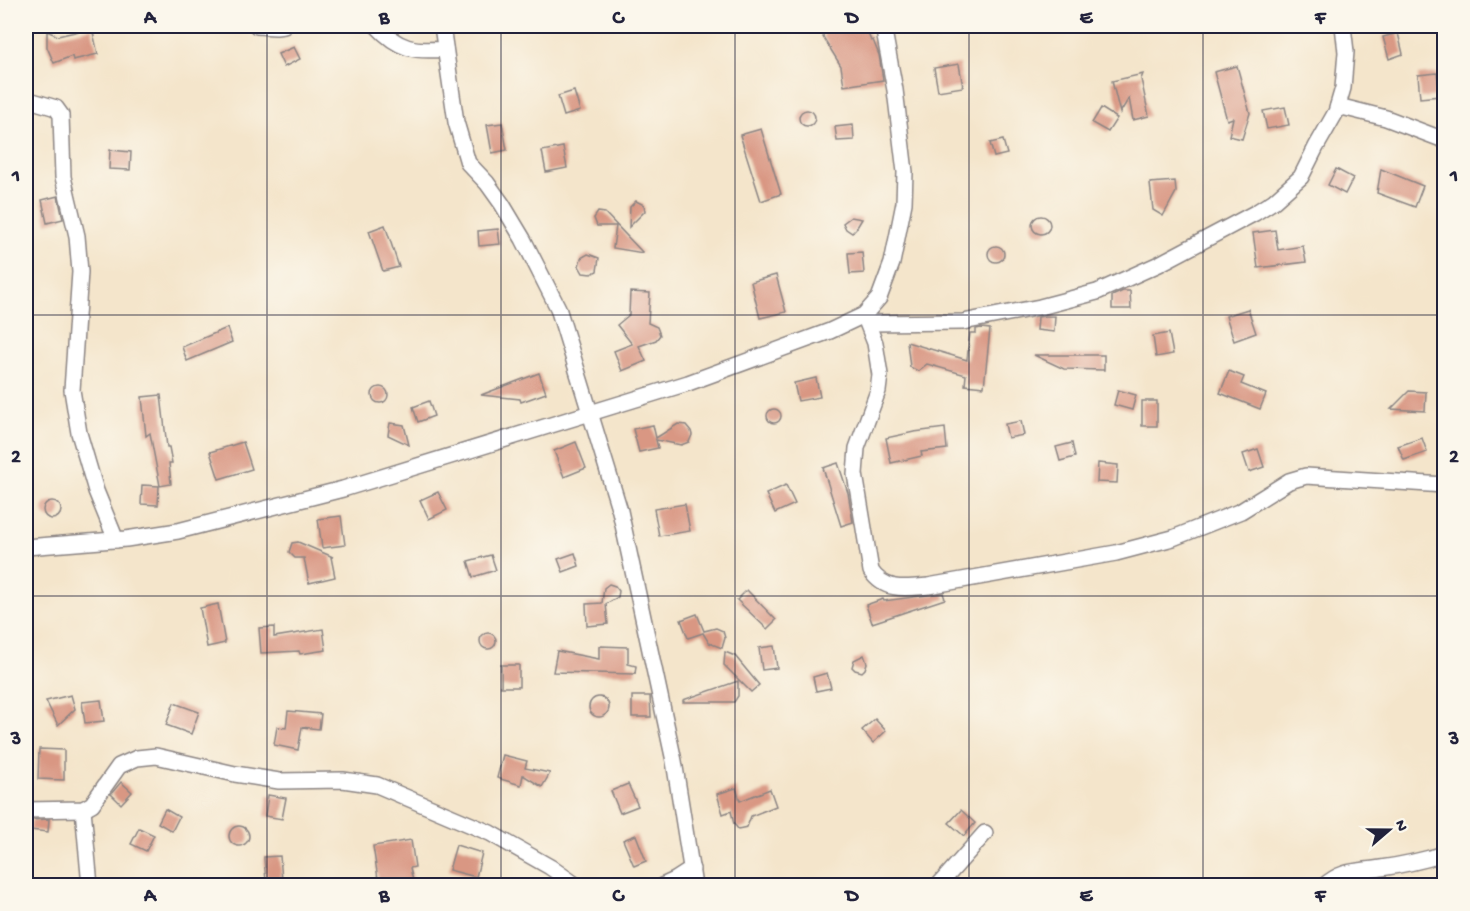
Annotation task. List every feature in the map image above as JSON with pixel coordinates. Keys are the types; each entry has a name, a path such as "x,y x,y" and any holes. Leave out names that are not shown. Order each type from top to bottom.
{"street":[{"path":"257,26 284,26"},
{"path":"377,26 398,45 415,50 444,49"},
{"path":"442,26 456,122 468,163 488,183 502,204 523,239 558,308 620,510 674,761 694,885"},
{"path":"866,319 879,298 894,253 904,203 905,172 895,90 883,26"},
{"path":"26,547 116,540 178,531 333,492 742,365 866,319 963,322 992,318 1097,292 1149,269 1274,201 1301,177 1338,106 1343,88 1346,52 1344,26"},
{"path":"26,99 56,108 61,115 63,177 77,236 80,272 72,390 79,433 96,491 116,540"},
{"path":"1338,106 1386,118 1444,140"},
{"path":"866,319 875,343 880,375 878,391 857,448 855,474 871,572 877,580 888,586 907,588 928,586 1116,553 1173,538 1241,511 1289,481 1306,476 1444,485"},
{"path":"26,810 83,810 92,804 119,766 137,758 156,756 235,774 279,781 344,780 377,785 490,833 577,885"},
{"path":"83,810 90,885"},
{"path":"938,885 985,833"},
{"path":"1324,885 1334,876 1349,872 1379,869 1444,854"},
{"path":"662,885 692,869"}],"building":[{"path":"832,26 865,26 879,55 883,80 844,86 841,66 823,37 824,29"},
{"path":"92,28 98,54 73,60 72,56 54,63 47,47 47,31 58,36"},
{"path":"1398,33 1403,54 1389,59 1383,37"},
{"path":"294,47 300,59 284,67 278,54"},
{"path":"959,64 963,87 938,91 934,68"},
{"path":"1237,66 1250,113 1242,139 1229,136 1233,118 1227,120 1214,72"},
{"path":"1437,73 1440,96 1420,98 1418,75"},
{"path":"1143,74 1141,79 1149,116 1133,120 1129,98 1120,113 1112,81"},
{"path":"574,91 580,111 564,116 558,96"},
{"path":"1285,107 1289,125 1267,129 1263,111"},
{"path":"1101,108 1117,118 1108,132 1092,123"},
{"path":"804,110 810,110 815,118 813,124 804,126 799,121 799,115"},
{"path":"502,123 507,150 492,153 487,125"},
{"path":"853,125 854,140 837,141 835,127"},
{"path":"761,129 781,194 761,201 740,135"},
{"path":"1003,140 1007,154 994,157 990,143"},
{"path":"563,147 567,168 546,172 542,151"},
{"path":"110,150 131,152 130,170 109,169"},
{"path":"1336,169 1353,178 1345,194 1328,185"},
{"path":"1381,169 1423,186 1415,207 1377,193"},
{"path":"1175,181 1176,192 1163,216 1153,210 1150,183"},
{"path":"58,196 63,219 47,223 42,200"},
{"path":"636,201 644,205 645,211 629,227 630,207"},
{"path":"598,212 605,213 643,253 613,248 616,226 597,226 594,218"},
{"path":"1041,216 1047,219 1050,225 1047,231 1041,234 1035,231 1032,225 1035,219"},
{"path":"851,217 862,219 852,233 843,223"},
{"path":"385,225 399,267 383,271 369,231"},
{"path":"498,229 500,244 479,246 478,231"},
{"path":"1275,230 1278,250 1303,246 1306,262 1258,268 1253,233"},
{"path":"996,246 1002,248 1004,254 1002,260 996,262 990,260 988,254 990,248"},
{"path":"862,252 864,273 850,274 848,253"},
{"path":"588,254 599,258 597,271 591,274 583,273 579,266 581,258"},
{"path":"776,275 786,312 760,318 751,282"},
{"path":"1123,291 1130,291 1131,309 1112,309 1112,296"},
{"path":"630,292 650,293 648,323 657,327 660,335 656,340 639,346 646,361 622,371 614,351 632,344 617,325 629,315"},
{"path":"1248,309 1256,333 1234,341 1226,316"},
{"path":"1055,316 1054,332 1037,330 1038,317"},
{"path":"227,328 232,342 187,361 182,347"},
{"path":"976,329 990,329 984,387 965,385 966,375 927,364 918,371 910,367 907,342 967,360 970,333 976,333"},
{"path":"1169,333 1173,354 1156,357 1153,336"},
{"path":"1034,355 1104,355 1104,370 1064,369"},
{"path":"1229,371 1244,377 1241,384 1266,394 1260,409 1220,393"},
{"path":"539,373 546,393 521,402 520,399 481,395"},
{"path":"816,378 820,397 798,401 794,383"},
{"path":"380,387 388,395 380,403 372,395"},
{"path":"1118,390 1136,395 1132,410 1114,405"},
{"path":"1409,391 1426,392 1425,411 1391,409"},
{"path":"161,395 167,447 169,447 172,463 169,463 171,484 160,486 150,433 146,436 142,397"},
{"path":"429,401 434,416 418,422 413,407"},
{"path":"1142,401 1157,401 1157,426 1142,426"},
{"path":"771,409 777,409 781,416 777,423 771,423 767,419 767,413"},
{"path":"1021,421 1024,435 1008,438 1005,424"},
{"path":"390,423 404,425 409,445 388,435"},
{"path":"678,424 686,425 691,431 689,442 681,445 656,440 658,448 639,452 633,429 653,425 656,438"},
{"path":"945,428 947,449 921,452 922,456 891,463 886,438"},
{"path":"1422,438 1427,452 1404,460 1398,446"},
{"path":"243,442 252,469 219,479 210,452"},
{"path":"576,442 586,468 564,477 554,451"},
{"path":"1072,443 1075,457 1060,461 1056,447"},
{"path":"1258,449 1264,467 1249,472 1243,454"},
{"path":"838,463 848,493 853,522 841,526 823,468"},
{"path":"1098,463 1118,465 1117,483 1097,482"},
{"path":"142,485 159,486 158,505 141,504"},
{"path":"786,485 795,504 775,513 766,494"},
{"path":"438,492 447,510 429,519 420,500"},
{"path":"52,501 58,504 61,510 58,516 52,519 46,516 43,510 46,504"},
{"path":"685,504 690,531 659,536 654,509"},
{"path":"341,516 345,545 322,548 318,519"},
{"path":"298,542 333,557 331,557 335,577 309,583 304,558 295,558 289,552 292,543"},
{"path":"575,553 579,566 563,572 558,559"},
{"path":"491,555 496,570 473,577 468,561"},
{"path":"609,584 615,586 619,591 618,597 606,604 608,624 587,626 586,604 602,603 604,588"},
{"path":"747,590 776,620 767,629 737,600"},
{"path":"943,593 945,599 872,623 866,605 883,599 884,601"},
{"path":"218,604 225,643 207,647 200,608"},
{"path":"697,614 704,631 716,628 723,631 725,638 722,648 709,643 703,633 688,638 681,620"},
{"path":"274,627 274,637 323,629 326,650 300,654 299,651 261,653 259,628"},
{"path":"488,633 496,641 488,649 480,641"},
{"path":"599,646 628,647 628,664 636,666 635,674 553,672 557,651 599,659"},
{"path":"774,646 777,668 762,670 759,648"},
{"path":"725,652 735,656 759,685 751,692 724,665"},
{"path":"864,655 867,663 865,669 862,672 855,670 852,667 854,660"},
{"path":"501,665 519,665 519,687 501,687"},
{"path":"827,673 831,688 816,691 813,677"},
{"path":"738,681 738,696 734,702 683,702 683,700"},
{"path":"71,695 75,709 58,725 46,701"},
{"path":"632,696 650,696 651,717 632,717"},
{"path":"599,697 606,700 609,707 606,714 599,717 592,714 589,707 592,700"},
{"path":"101,700 104,721 85,723 82,702"},
{"path":"174,703 199,712 191,734 166,725"},
{"path":"288,711 321,714 319,729 302,727 298,750 274,745 277,727 286,728"},
{"path":"875,719 886,731 873,743 862,730"},
{"path":"39,749 64,750 64,780 38,779"},
{"path":"503,755 527,761 525,768 550,773 542,787 523,775 521,785 497,778"},
{"path":"121,782 132,792 121,804 111,794"},
{"path":"628,784 638,806 620,813 611,791"},
{"path":"736,788 740,801 770,789 776,806 751,816 747,827 738,829 734,824 731,811 723,814 717,794"},
{"path":"268,795 286,798 282,819 265,816"},
{"path":"165,809 179,817 172,831 158,823"},
{"path":"961,810 975,823 964,836 949,823"},
{"path":"49,819 48,832 30,830 31,820"},
{"path":"239,826 246,829 249,836 246,843 239,846 232,843 229,836 232,829"},
{"path":"139,828 154,835 146,851 131,844"},
{"path":"636,835 646,861 634,866 623,840"},
{"path":"411,840 415,867 410,868 414,885 379,885 373,846"},
{"path":"456,845 482,853 476,877 449,870"},
{"path":"280,856 282,880 266,881 264,857"}]}
